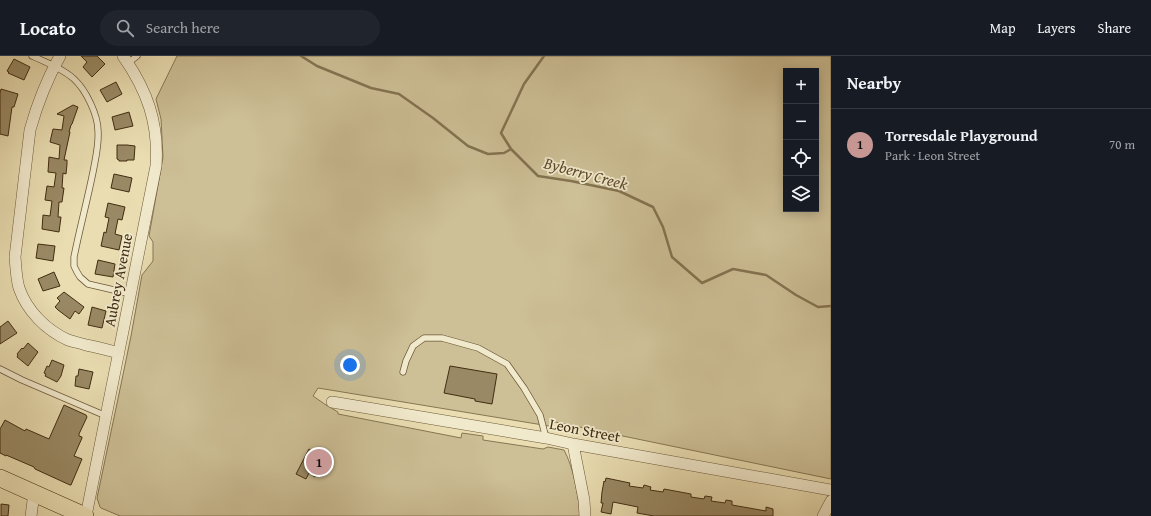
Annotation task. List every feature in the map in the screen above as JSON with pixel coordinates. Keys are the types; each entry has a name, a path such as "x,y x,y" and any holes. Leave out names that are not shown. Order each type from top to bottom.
{"main road":[{"path":"0,478 85,516"}],"street":[{"path":"60,56 54,66 35,113 30,130 15,257 16,274 23,298 42,324 56,334 70,340 119,353"},
{"name":"Aubrey Avenue","path":"85,516 156,166 157,145 152,115 148,100 129,58"},
{"name":"Leon Street","path":"332,402 546,438 831,490"},
{"path":"573,444 584,500 585,516"},
{"path":"32,516 34,493"},
{"path":"823,516 831,501"}],"lane":[{"path":"32,56 54,66 74,79 85,93 94,113 98,130 90,188 74,257 74,266 80,278 88,284 131,294"},
{"path":"403,372 413,346 424,338 442,338 478,348 507,364 524,388 540,415 546,438"},
{"path":"0,369 106,416"}],"shaded area":[{"path":"177,56 831,56 831,479 555,422 549,426 318,388 313,396 338,412 338,414 461,438 462,433 483,436 483,440 543,449 548,447 564,450 575,482 580,516 120,516 101,508 97,498 131,336 142,275 153,261 153,242 149,236 163,157 161,119 156,99"}],"building":[{"path":"81,56 97,56 105,64 92,77 83,67 87,62"},
{"path":"14,59 30,67 24,80 8,73 9,72 7,71"},
{"path":"116,82 122,94 107,102 100,90"},
{"path":"1,89 18,94 14,107 12,107 8,136 0,134"},
{"path":"73,105 78,107 69,132 64,160 67,160 67,164 66,174 63,173 62,188 64,188 62,202 59,202 58,217 61,217 59,232 42,229 43,215 50,216 52,201 45,200 47,186 54,187 56,173 48,172 49,157 59,159 60,145 50,142 53,129 62,130 64,116 57,114"},
{"path":"129,112 133,126 115,130 112,117"},
{"path":"117,145 135,146 134,160 119,161 117,159"},
{"path":"114,174 132,178 129,192 111,188"},
{"path":"108,203 125,207 122,220 118,219 115,234 122,236 119,250 101,246 104,232 106,233 109,218 105,217"},
{"path":"38,244 55,246 53,261 36,258"},
{"path":"98,260 115,264 113,277 95,274"},
{"path":"54,272 60,286 43,291 38,279"},
{"path":"64,292 84,307 79,314 75,311 70,319 55,307 60,301 57,298"},
{"path":"92,307 106,311 102,328 88,325"},
{"path":"8,321 17,333 0,344 0,327"},
{"path":"28,343 38,352 28,366 17,357 17,354"},
{"path":"52,360 64,365 61,376 57,382 45,376 46,374 44,373"},
{"path":"450,366 497,374 492,404 444,393"},
{"path":"79,369 93,372 89,389 75,386 76,376 78,376"},
{"path":"64,405 86,415 87,417 79,434 82,438 74,456 82,459 71,485 35,469 34,467 0,453 0,429 5,420 25,431 26,429 49,439"},
{"path":"309,449 318,454 315,460 322,463 315,477 309,473 306,479 296,474"},
{"path":"606,478 630,483 629,486 643,488 644,485 651,487 650,490 663,492 664,489 691,494 691,497 704,499 705,496 712,497 711,501 725,503 726,500 732,501 732,505 766,511 766,507 773,509 773,516 654,516 637,513 638,507 613,502 611,514 601,512 603,503 601,503 602,492"},
{"path":"1,504 9,505 8,516 1,516"}],"waterway":[{"path":"301,56 317,66 371,88 399,94 433,118 468,146 488,154 504,153 511,149"},
{"name":"Byberry Creek","path":"544,56 524,84 501,133 511,149 538,176 619,191 653,207 663,227 672,257 702,283 733,269 766,275 796,295 818,307 831,306"}],"place":[{"name":"Torresdale Playground","path":"319,462"}]}
